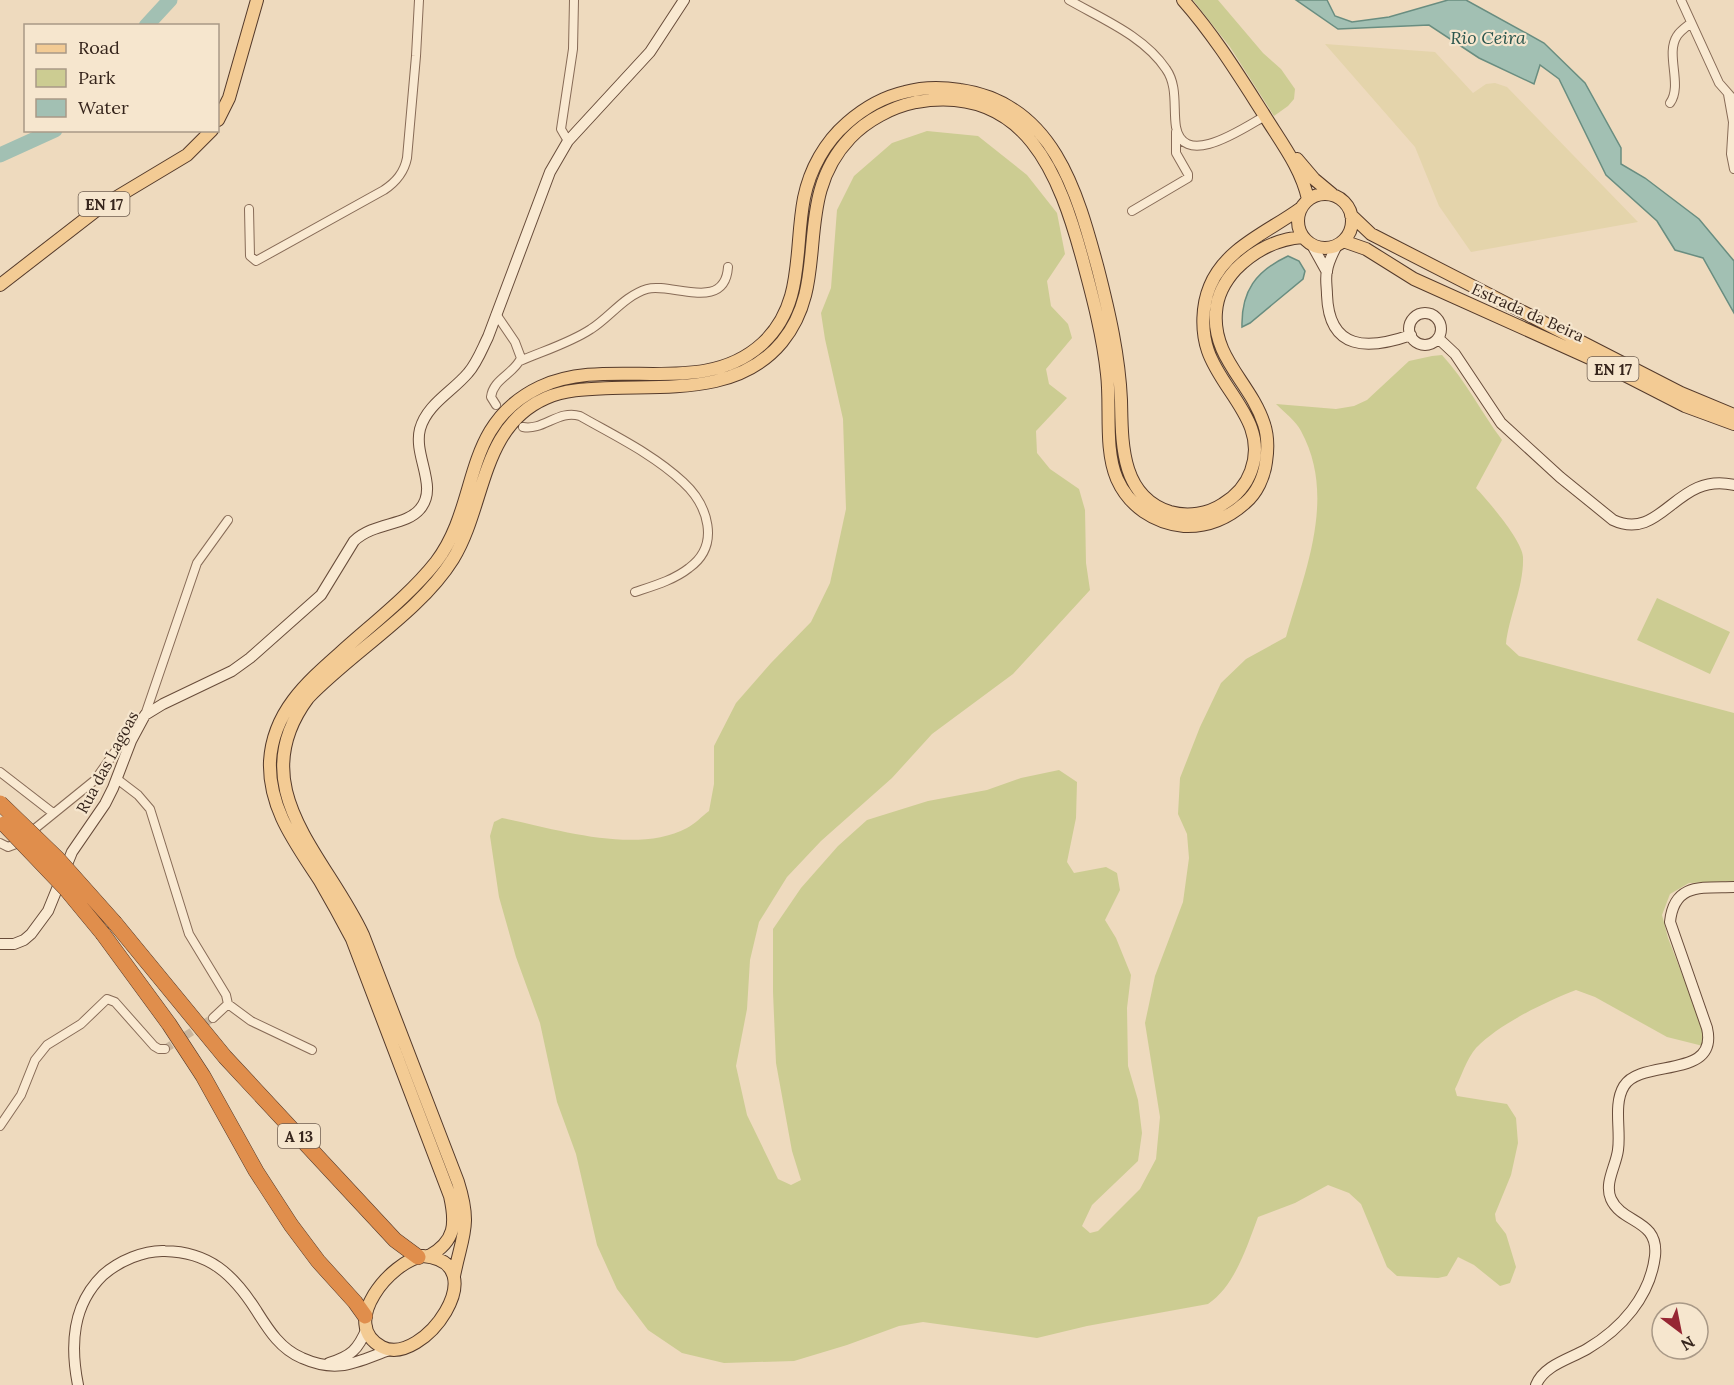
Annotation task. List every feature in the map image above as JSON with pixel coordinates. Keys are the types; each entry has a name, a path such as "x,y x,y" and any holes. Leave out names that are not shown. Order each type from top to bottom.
{"highway":[{"name":"A 13","path":"0,803 58,859 109,928 203,1076 256,1171 291,1225 318,1262 355,1302 366,1322"},
{"name":"A 13","path":"0,820 65,888 109,928 186,1009 225,1057 394,1240 424,1257"}],"main road":[{"path":"219,118 229,98 257,0"},
{"path":"1183,0 1207,29 1287,150 1302,179 1304,203 1298,223 1308,241"},
{"path":"1287,150 1332,194 1344,202 1351,216 1351,225 1340,243 1320,247 1308,241 1277,241 1258,251 1232,274 1219,296 1216,312 1218,341 1226,360 1260,414 1268,445 1266,467 1252,496 1234,512 1212,524 1190,526 1168,524 1134,504 1122,489 1111,460 1107,373 1097,316 1077,238 1054,175 1034,144 1007,120 986,109 952,100 913,103 886,112 860,128 840,148 827,169 817,196 808,284 803,305 785,338 760,362 739,374 704,384 590,389 560,393 522,412 504,431 488,462 470,522 454,557 440,577 421,597 308,698 289,732 282,764 284,786 290,806 301,829 343,896 363,935 458,1182 465,1207 466,1227 454,1276 455,1290 449,1306 422,1338 405,1348 389,1350 377,1344 366,1322 373,1296 401,1265 441,1250 451,1237 453,1218 450,1196 356,949 332,902 278,811 272,785 270,760 280,722 299,690 411,589 442,553 452,535 478,454 498,419 528,394 560,380 587,376 702,371 729,365 750,354 768,338 788,309 796,279 803,207 809,179 819,158 835,134 858,114 885,98 916,89 952,89 982,94 1012,108 1037,129 1055,151 1070,181 1085,222 1109,314 1120,377 1122,445 1131,479 1143,495 1162,508 1184,514 1205,513 1226,502 1242,488 1251,471 1255,454 1250,423 1218,372 1206,345 1204,315 1209,286 1219,270 1236,252 1304,203 1319,194 1332,194"},
{"name":"EN 17","path":"0,285 102,206 187,155 210,132"},
{"name":"Estrada da Beira","path":"1351,216 1365,229 1381,238 1681,393 1734,415"},
{"name":"Estrada da Beira","path":"1340,243 1359,246 1414,279 1603,364 1692,409 1734,424"},
{"path":"424,1257 446,1264 454,1276"}],"street":[{"path":"249,209 250,256 256,261 384,190 396,181 405,167 407,158 419,0"},
{"path":"568,141 561,129 573,49 574,0"},
{"name":"Rua das Lagoas","path":"0,944 14,944 24,940 40,924 55,897 72,852 105,804 131,741 145,715 232,670 250,658 321,595 354,541 380,526 413,515 424,503 428,488 418,448 424,418 475,363 550,172 568,141 651,52 684,0"},
{"path":"1069,0 1132,37 1159,60 1172,81 1176,153 1188,178 1132,211"},
{"path":"1681,0 1719,83 1731,97 1734,122 1731,147 1734,169"},
{"path":"1670,103 1675,96 1675,38 1691,22"},
{"path":"1176,128 1184,143 1190,147 1199,147 1224,138 1265,116"},
{"path":"1308,241 1327,272"},
{"path":"1340,243 1327,272 1329,314 1335,328 1344,338 1358,344 1368,345 1411,335"},
{"path":"496,405 491,397 492,390 520,361 589,331 619,305 647,289 666,288 697,294 715,289 726,280 728,267"},
{"path":"496,314 519,349 520,361"},
{"path":"1425,314 1434,316 1440,323 1438,338 1430,344 1424,345 1414,341 1411,335 1409,327 1413,319 1425,314"},
{"path":"1438,338 1455,354 1501,423 1560,477 1621,524 1640,525 1650,521 1700,486 1712,483 1734,485"},
{"path":"523,427 535,427 567,414 580,416 654,459 682,481 697,497 706,516 709,531 707,544 699,558 683,572 634,592"},
{"path":"0,843 8,847 16,844 95,780 131,729 145,715 196,563 228,520"},
{"path":"0,772 53,813"},
{"path":"117,779 138,795 150,809 189,934 222,987 228,1004 251,1021 312,1050"},
{"path":"1536,1385 1548,1370 1589,1348 1626,1320 1645,1292 1652,1271 1655,1243 1642,1224 1617,1208 1609,1193 1618,1150 1619,1101 1623,1087 1631,1079 1641,1074 1691,1062 1707,1047 1709,1037 1707,1028 1670,922 1671,911 1675,901 1684,892 1694,889 1734,887"},
{"path":"0,1126 21,1095 35,1060 47,1045 81,1024 107,999 115,1002 154,1046 159,1049 165,1048"},
{"path":"213,1018 228,1004"},
{"path":"78,1385 73,1350 74,1333 85,1298 96,1282 109,1270 126,1260 161,1250 196,1255 226,1271 248,1296 273,1336 284,1347 304,1360 345,1367 389,1350"},
{"path":"326,1364 341,1360 354,1351 359,1345 366,1322"}],"shaded area":[{"path":"1325,44 1435,52 1473,93 1486,84 1495,83 1507,87 1638,222 1471,252 1439,206 1415,147"}],"green space":[{"path":"1193,0 1218,0 1263,53 1281,69 1295,89 1294,99 1288,106 1274,116 1230,47"},
{"path":"927,131 978,136 1027,175 1057,213 1065,254 1047,281 1051,306 1068,324 1072,338 1046,369 1049,384 1067,398 1036,431 1037,453 1050,469 1079,489 1085,510 1086,563 1090,590 1013,674 932,734 892,778 821,841 787,877 759,922 750,960 747,1009 736,1066 747,1115 778,1179 791,1185 801,1180 792,1151 776,1063 773,929 801,888 838,846 867,820 928,801 987,790 1021,778 1059,770 1077,782 1076,818 1067,862 1074,873 1106,867 1117,873 1120,890 1105,920 1116,938 1131,975 1127,1008 1128,1066 1138,1100 1142,1133 1138,1161 1092,1205 1082,1226 1090,1233 1098,1231 1140,1189 1156,1159 1160,1117 1145,1023 1155,976 1183,902 1189,858 1187,834 1178,814 1180,778 1200,727 1221,683 1246,659 1286,637 1309,560 1314,534 1317,482 1311,456 1299,427 1276,404 1336,409 1354,406 1367,400 1409,361 1442,355 1459,375 1502,440 1476,488 1511,531 1523,557 1519,590 1506,644 1519,656 1734,713 1734,881 1689,883 1670,894 1662,915 1668,938 1703,1028 1703,1046 1667,1037 1595,997 1576,990 1523,1014 1486,1039 1470,1057 1455,1089 1457,1096 1507,1104 1516,1118 1518,1143 1511,1175 1495,1214 1496,1221 1506,1234 1516,1267 1510,1283 1500,1286 1474,1265 1458,1257 1447,1276 1438,1278 1397,1276 1387,1267 1361,1204 1349,1193 1328,1185 1295,1203 1258,1217 1233,1276 1226,1287 1208,1304 1087,1326 1037,1338 923,1322 899,1326 794,1361 724,1363 682,1353 648,1330 617,1289 597,1245 576,1154 557,1102 540,1023 516,957 499,897 490,836 494,822 502,818 596,837 620,840 644,839 667,836 687,828 709,811 714,784 714,746 736,703 811,622 830,583 846,509 843,419 821,313 831,288 837,210 854,176 892,143"},
{"path":"1657,598 1730,632 1710,674 1637,640"}],"water":[{"name":"Rio Ceira","path":"1296,0 1327,0 1335,16 1352,22 1389,17 1448,0 1466,0 1544,43 1585,83 1621,148 1621,164 1645,178 1699,219 1734,261 1734,313 1703,258 1675,250 1657,221 1606,175 1559,79 1540,65 1534,84 1479,58 1429,25 1338,29"},
{"path":"1288,256 1299,261 1305,271 1303,279 1250,323 1242,327 1244,303 1253,284 1267,268"}],"waterway":[{"name":"Rio Ceira","path":"148,24 170,0"},
{"name":"Rio Ceira","path":"0,155 51,132"}],"tunnel":[{"path":"165,1049 213,1018"}]}
